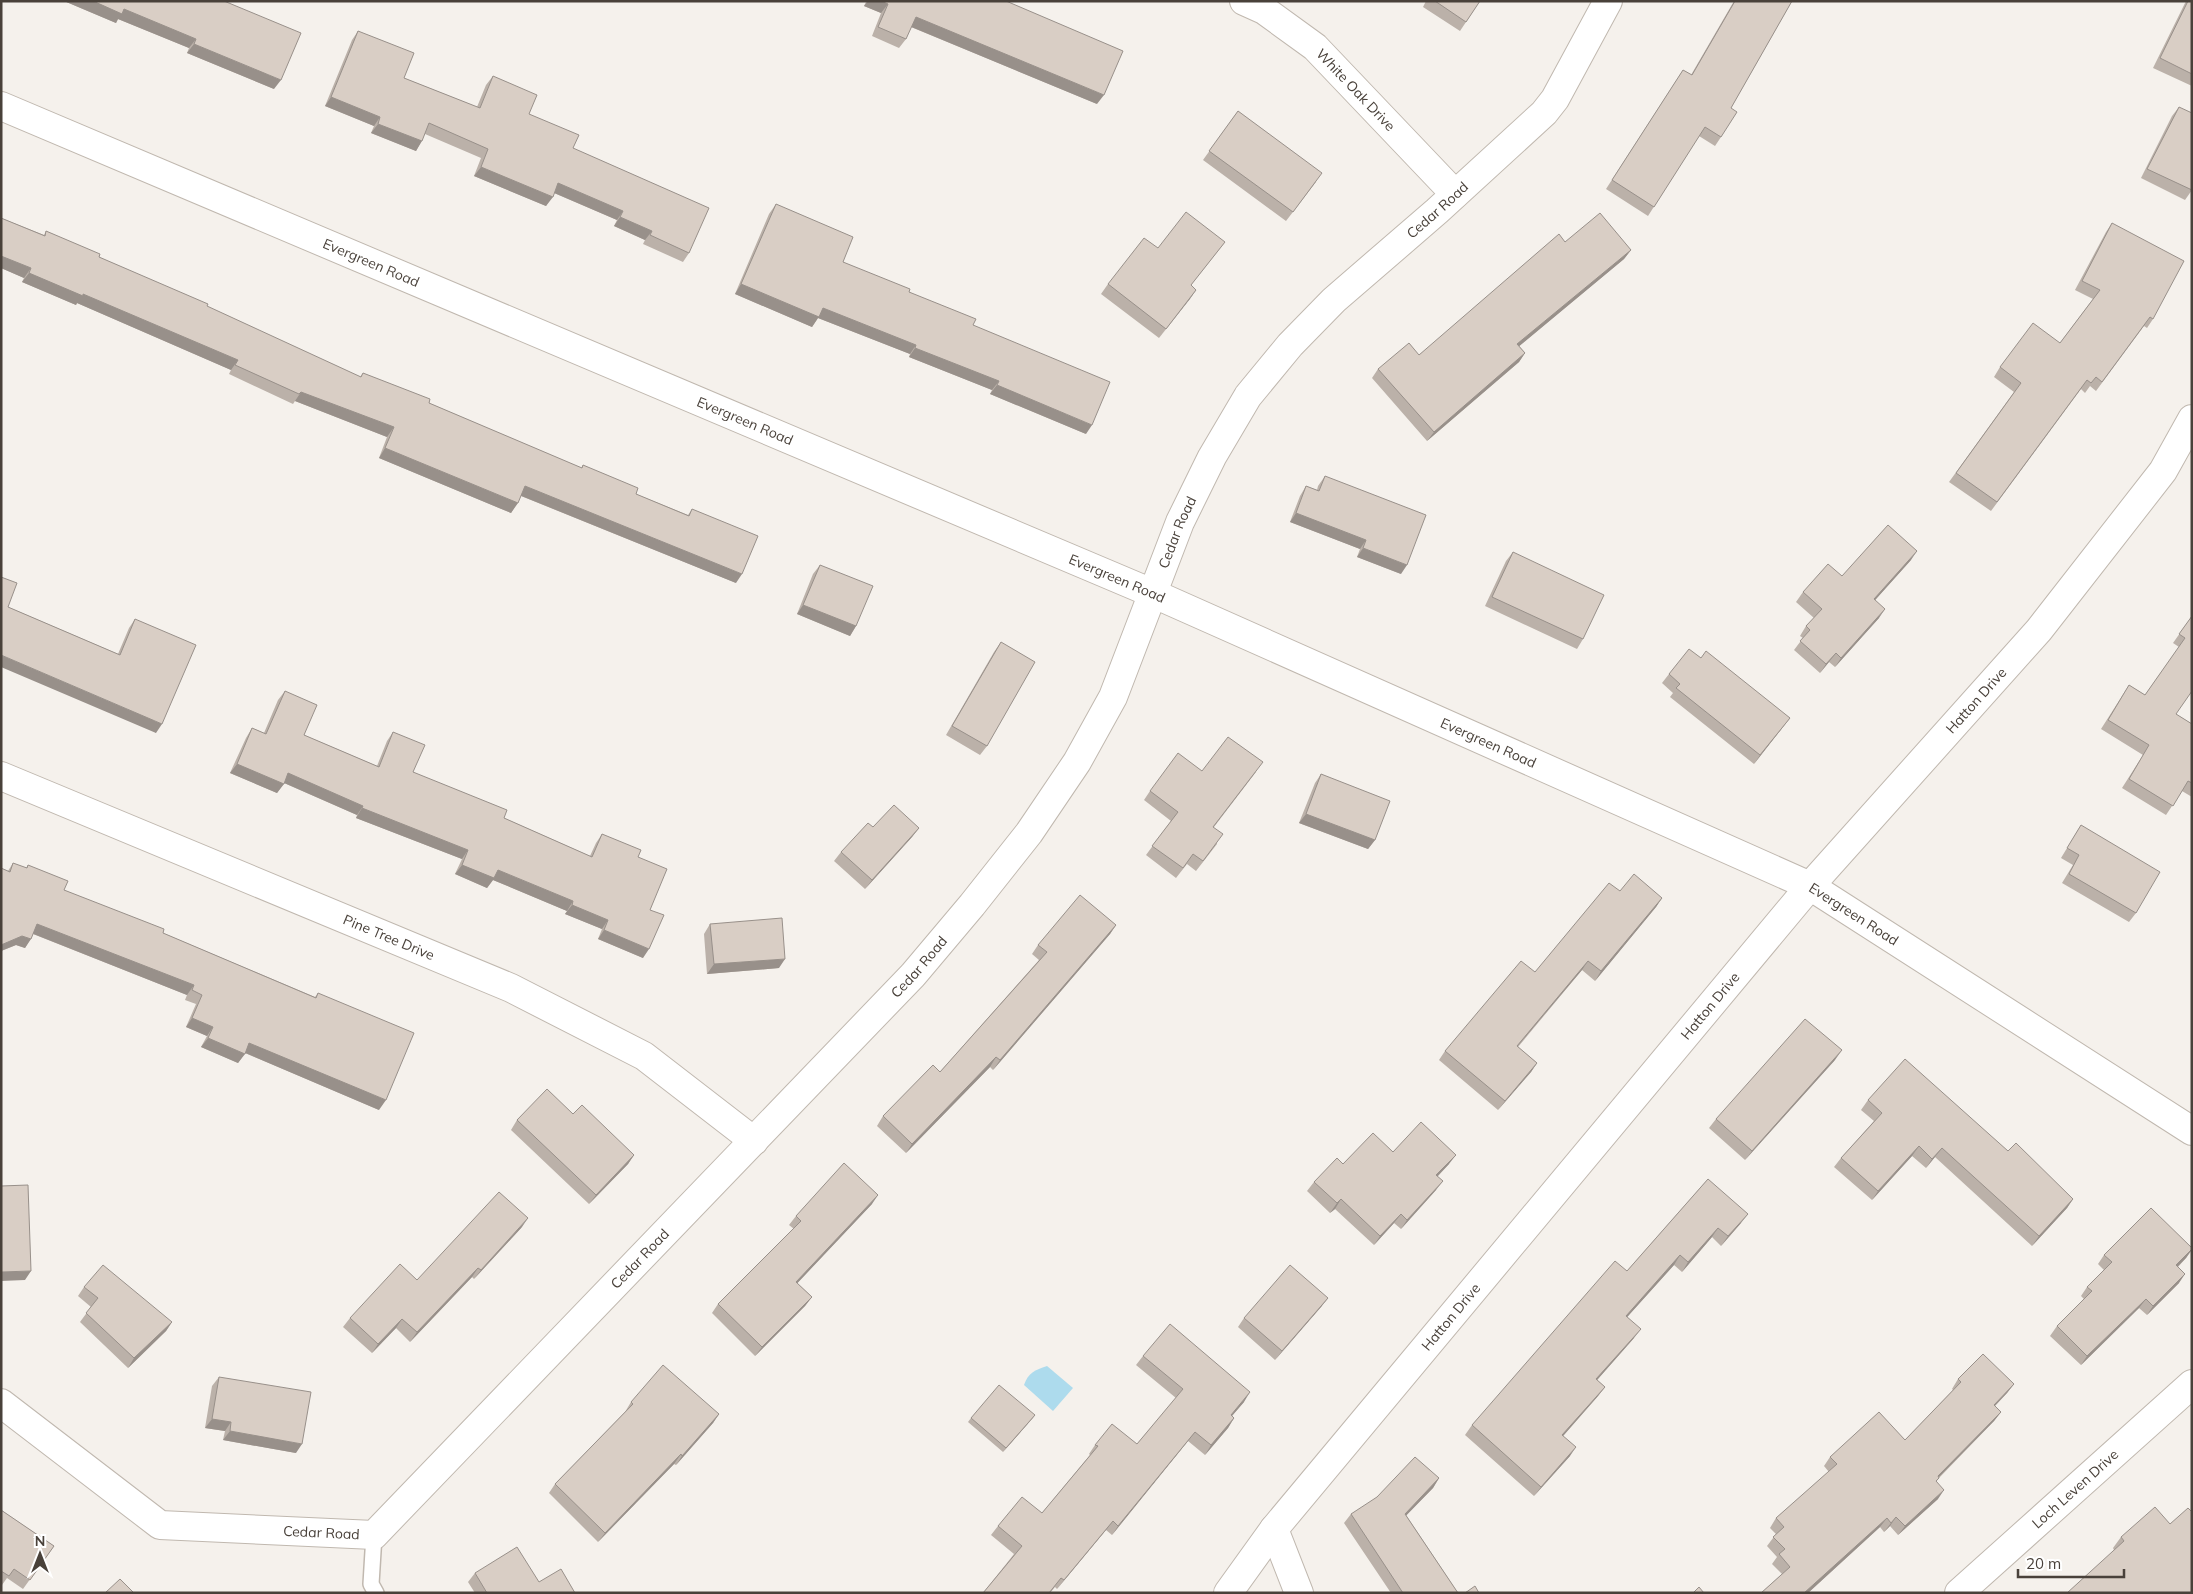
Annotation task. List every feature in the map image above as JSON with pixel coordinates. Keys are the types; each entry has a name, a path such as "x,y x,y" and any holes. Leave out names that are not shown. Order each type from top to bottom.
{"street":[{"name":"White Oak Drive","path":"1244,1 1264,10 1315,47 1455,194"},
{"name":"Cedar Road","path":"1,1403 160,1525 374,1535 913,975 972,905 1029,833 1077,762 1113,698 1180,522 1212,457 1248,396 1290,345 1334,300 1544,114 1555,99 1608,1"},
{"name":"Evergreen Road","path":"1,106 1152,593 1810,886 2192,1131"},
{"name":"Hatton Drive","path":"1228,1593 1274,1529 1810,886 2040,630 2163,471 2192,419"},
{"name":"Pine Tree Drive","path":"1,776 511,988 644,1056 754,1141"},
{"name":"Loch Leven Drive","path":"1959,1593 2192,1384"},
{"path":"1274,1529 1299,1593"}],"lane":[{"path":"374,1535 371,1584 376,1593"}],"water":[{"path":"1047,1366 1073,1388 1053,1411 1024,1385 1032,1372"}],"building":[{"path":"93,1 224,1 301,33 281,80 194,44 196,39 124,9 122,14"},
{"path":"881,1 1006,1 1123,51 1104,95 916,17 906,39 878,27 888,4"},
{"path":"1435,1 1480,1 1466,22"},
{"path":"1735,1 1792,1 1731,108 1737,112 1721,137 1705,127 1654,207 1612,180 1683,70 1692,75"},
{"path":"2188,1 2192,1 2192,74 2160,58"},
{"path":"358,31 414,53 404,78 480,108 493,76 537,95 529,114 579,135 573,148 709,208 689,253 650,235 652,231 620,217 623,211 558,183 553,197 481,167 488,149 429,123 422,141 378,124 380,117 331,97"},
{"path":"2179,107 2192,113 2192,190 2147,169"},
{"path":"1238,111 1322,173 1293,212 1209,151"},
{"path":"776,204 853,237 843,262 910,289 909,292 976,319 973,325 1110,382 1092,425 997,385 999,381 915,348 916,345 823,308 819,317 741,284"},
{"path":"1186,212 1225,242 1191,285 1196,290 1166,329 1108,284 1144,238 1158,248"},
{"path":"1600,213 1631,250 1517,344 1525,353 1434,432 1378,369 1409,343 1419,355 1559,234 1565,242"},
{"path":"1,218 45,236 46,231 100,254 99,257 208,304 207,306 361,377 363,373 430,399 429,403 582,468 583,465 638,488 636,494 689,516 692,509 758,536 742,574 525,486 518,503 385,448 394,427 301,392 299,394 235,365 238,360 29,273 31,268 1,256"},
{"path":"2112,223 2184,261 2153,319 2150,317 2102,382 2096,377 2091,383 2087,380 1997,502 1956,473 2021,383 2000,367 2033,323 2060,343 2100,290 2082,281"},
{"path":"1325,476 1426,515 1407,565 1363,548 1366,540 1296,513 1306,486 1319,491"},
{"path":"1888,525 1917,551 1874,599 1885,609 1841,658 1836,653 1826,664 1800,641 1810,630 1806,626 1822,609 1803,592 1828,564 1842,576"},
{"path":"1513,552 1604,595 1583,639 1492,597"},
{"path":"820,565 873,586 856,626 803,605"},
{"path":"1,577 17,583 8,607 120,655 135,619 196,645 162,724 1,655"},
{"path":"2192,616 2192,691 2176,714 2192,724 2192,783 2188,781 2173,806 2129,779 2149,745 2108,720 2129,685 2145,695 2185,638 2179,634"},
{"path":"1001,642 1035,662 987,746 952,726"},
{"path":"1689,649 1701,658 1706,651 1790,718 1760,755 1676,688 1680,684 1669,674"},
{"path":"285,691 317,705 304,735 379,767 393,732 425,745 413,772 507,810 504,818 592,857 602,834 641,850 638,857 667,869 650,910 664,915 649,949 604,930 608,920 572,905 573,901 498,870 494,878 462,865 468,850 362,808 363,806 288,773 284,784 237,764 252,728 266,734"},
{"path":"1228,737 1263,762 1213,827 1223,834 1203,861 1193,854 1183,868 1152,846 1178,812 1150,791 1178,753 1202,771"},
{"path":"1321,774 1390,801 1375,840 1306,814"},
{"path":"894,805 919,828 872,880 841,852 868,823 873,827"},
{"path":"2081,825 2160,872 2136,913 2069,874 2079,855 2067,848"},
{"path":"13,863 27,868 28,865 68,881 64,890 164,929 163,933 316,998 318,993 414,1033 386,1100 249,1043 245,1054 208,1038 213,1027 192,1018 202,995 192,990 194,985 37,924 31,939 22,936 1,945 1,868 10,872"},
{"path":"1634,874 1662,898 1601,971 1588,961 1517,1046 1537,1063 1505,1101 1445,1051 1521,961 1535,972 1609,883 1620,891"},
{"path":"1080,895 1116,925 1000,1060 996,1057 912,1144 883,1116 933,1065 940,1072 1047,952 1038,945"},
{"path":"782,918 785,959 714,964 710,924"},
{"path":"1805,1019 1842,1050 1752,1151 1716,1119"},
{"path":"1905,1059 2008,1151 2016,1143 2073,1199 2039,1236 1942,1148 1932,1159 1919,1146 1878,1191 1841,1158 1882,1113 1868,1100"},
{"path":"547,1089 573,1114 582,1105 634,1155 596,1195 517,1120"},
{"path":"1421,1122 1456,1155 1436,1175 1443,1181 1407,1220 1401,1214 1380,1236 1341,1199 1337,1203 1314,1182 1337,1158 1343,1164 1373,1133 1393,1152"},
{"path":"844,1163 878,1195 796,1282 812,1297 762,1347 718,1304 801,1221 796,1216"},
{"path":"1708,1179 1748,1214 1728,1236 1718,1228 1688,1262 1680,1255 1626,1316 1641,1329 1596,1379 1605,1387 1562,1435 1576,1447 1541,1487 1472,1425 1615,1261 1627,1271"},
{"path":"28,1185 31,1271 1,1272 1,1186"},
{"path":"499,1192 528,1218 481,1270 478,1268 417,1332 402,1319 378,1344 350,1318 400,1264 417,1280"},
{"path":"2151,1208 2192,1248 2176,1265 2185,1274 2153,1306 2146,1299 2087,1356 2057,1326 2092,1291 2087,1287 2112,1262 2104,1255"},
{"path":"103,1265 172,1322 134,1358 86,1313 98,1298 84,1287"},
{"path":"1290,1265 1328,1298 1282,1351 1244,1318"},
{"path":"1170,1324 1250,1392 1231,1415 1234,1418 1211,1445 1195,1432 1118,1526 1113,1521 1064,1580 1061,1578 1049,1593 983,1593 1022,1546 998,1526 1022,1497 1042,1513 1098,1446 1095,1445 1112,1424 1137,1444 1183,1389 1143,1356"},
{"path":"1983,1354 2014,1384 1994,1405 2001,1412 1938,1476 1939,1478 1936,1481 1944,1490 1905,1526 1896,1517 1891,1523 1887,1518 1804,1593 1761,1593 1790,1567 1779,1554 1785,1549 1773,1537 1784,1527 1776,1518 1837,1464 1830,1457 1879,1412 1905,1440 1961,1382 1958,1379"},
{"path":"663,1365 719,1414 682,1456 681,1454 605,1533 555,1484 633,1404 631,1402"},
{"path":"219,1377 311,1392 302,1444 230,1431 231,1422 212,1419"},
{"path":"999,1385 1035,1415 1006,1448 971,1418"},
{"path":"1415,1457 1439,1478 1405,1514 1458,1593 1403,1593 1351,1514 1377,1497"},
{"path":"2155,1507 2170,1524 2188,1508 2192,1512 2192,1593 2067,1593 2124,1541 2121,1537"},
{"path":"1,1510 54,1546 30,1580 14,1569 9,1576 1,1571"},
{"path":"517,1547 539,1582 561,1569 575,1593 487,1593 475,1573"},
{"path":"120,1579 134,1593 105,1593"},
{"path":"1475,1586 1479,1593 1465,1593"},
{"path":"1699,1587 1704,1593 1693,1593"}]}
